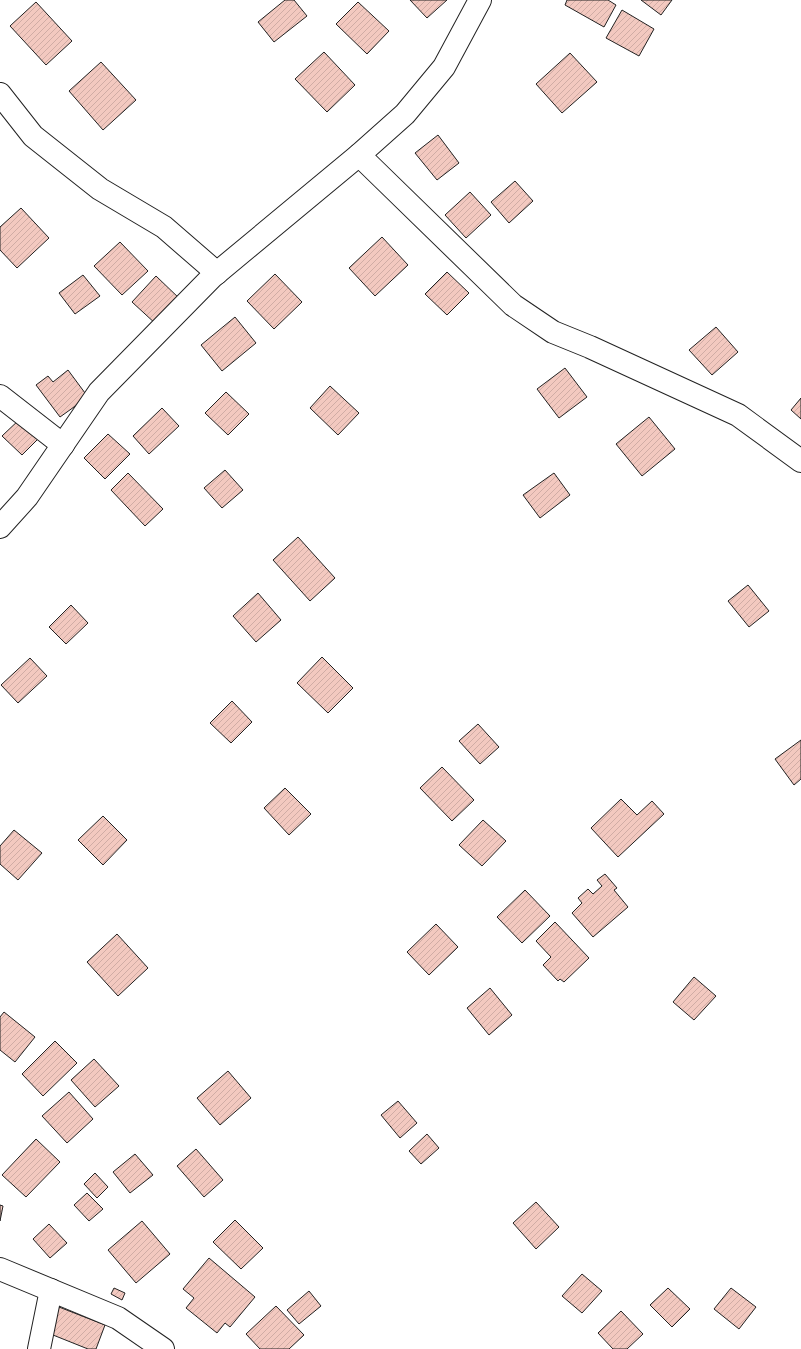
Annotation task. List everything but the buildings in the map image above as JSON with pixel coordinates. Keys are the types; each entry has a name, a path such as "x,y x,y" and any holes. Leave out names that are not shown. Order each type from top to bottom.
{"street":[{"path":"0,526 28,497 99,392 217,274 359,155 405,114 444,67 480,0"},
{"path":"0,94 33,136 100,189 164,228 217,274"},
{"path":"359,155 513,305 553,332 590,347 738,415 801,461"},
{"path":"0,396 63,445"},
{"path":"0,1269 118,1318 163,1349"},
{"path":"39,1349 51,1290"}]}
